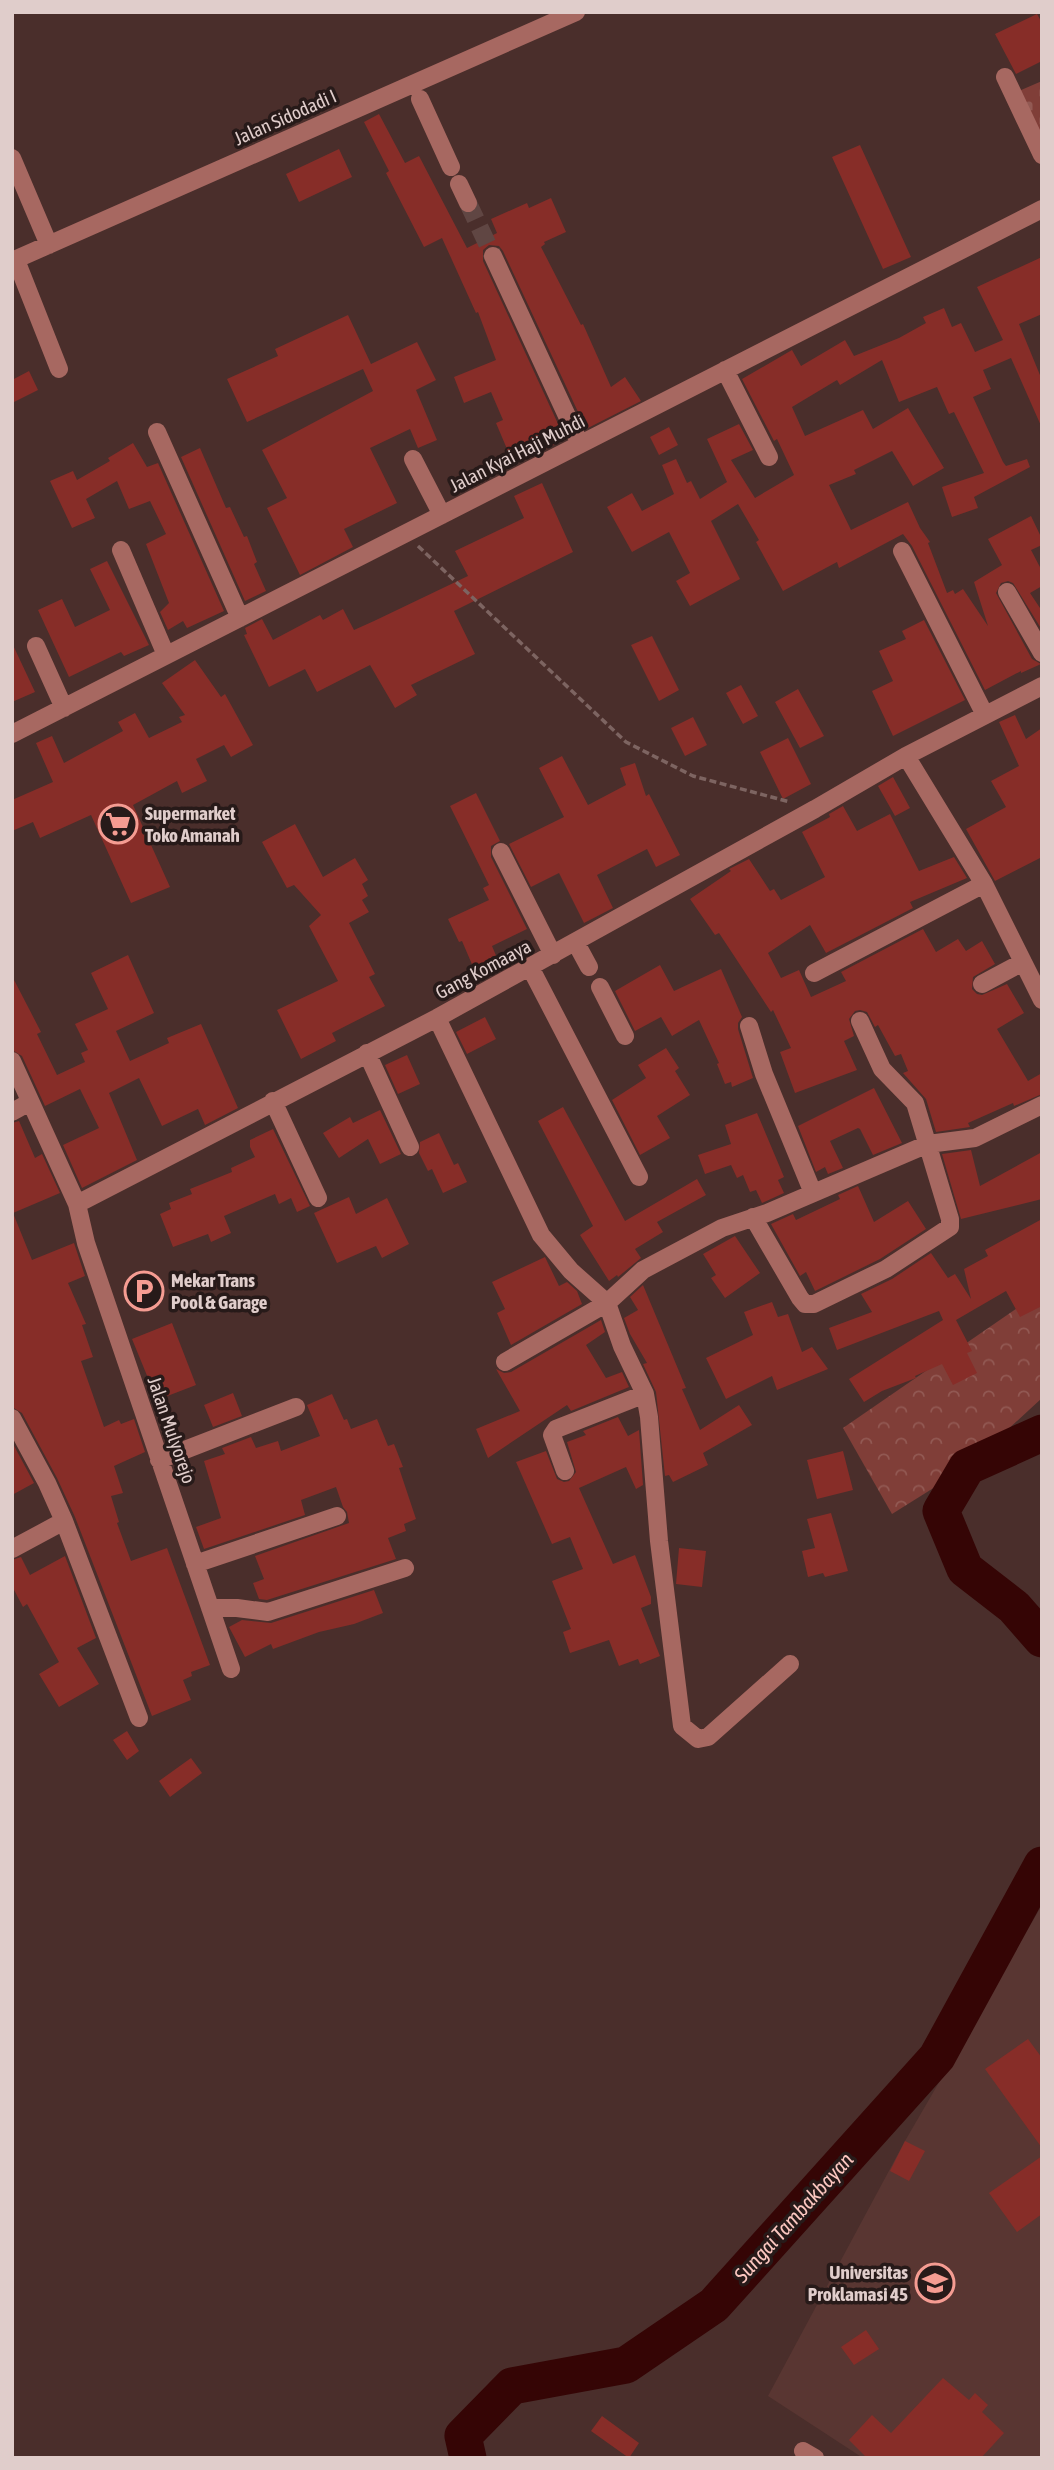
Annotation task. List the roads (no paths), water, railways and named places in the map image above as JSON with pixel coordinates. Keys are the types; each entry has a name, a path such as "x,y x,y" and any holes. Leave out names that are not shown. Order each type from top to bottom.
{"street":[{"name":"Jalan Sidodadi I","path":"14,260 576,12"},
{"path":"1005,77 1042,155"},
{"path":"420,99 451,167"},
{"path":"12,158 49,245"},
{"path":"459,184 468,203"},
{"name":"Jalan Kyai Haji Muhdi","path":"12,734 1042,209"},
{"path":"493,256 580,444"},
{"path":"14,260 60,369"},
{"path":"725,370 769,457"},
{"path":"157,432 240,618"},
{"path":"413,459 442,515"},
{"path":"121,550 166,655"},
{"path":"902,551 985,715"},
{"path":"1007,592 1042,653"},
{"path":"36,646 64,708"},
{"name":"Gang Komaaya","path":"77,1204 437,1018 816,809 906,756 1042,686"},
{"path":"906,756 984,884 1042,1000"},
{"path":"500,852 553,955"},
{"path":"814,973 984,884"},
{"path":"576,943 589,967"},
{"path":"982,984 1023,962"},
{"path":"530,967 639,1177"},
{"path":"600,987 625,1036"},
{"path":"437,1018 541,1235 571,1271 607,1303 622,1346 645,1394 667,1615 682,1726 698,1739 708,1737 790,1664"},
{"path":"753,1217 805,1304 814,1304 886,1269 950,1227 950,1219 915,1103 882,1069 860,1021"},
{"path":"749,1026 764,1074 813,1193"},
{"path":"367,1053 410,1147"},
{"path":"12,1061 77,1204"},
{"path":"273,1101 318,1198"},
{"path":"12,1112 30,1102"},
{"path":"505,1362 607,1303 643,1270 722,1228 928,1144 975,1138 1042,1105"},
{"name":"Jalan Mulyorejo","path":"77,1204 86,1243 231,1669"},
{"path":"565,1471 552,1435 556,1429 645,1394"},
{"path":"159,1460 296,1407"},
{"path":"12,1418 64,1521 139,1718"},
{"path":"195,1564 337,1516"},
{"path":"12,1549 64,1521"},
{"path":"211,1608 268,1612 405,1567"}],"waterway":[{"name":"Sungai Tambakbayan","path":"1042,1433 967,1467 941,1511 965,1569 1014,1607 1042,1639"},
{"name":"Sungai Tambakbayan","path":"468,2458 463,2436 512,2386 626,2365 714,2305 937,2057 1042,1865"}],"tunnel":[{"path":"468,203 493,256"}],"place":[{"name":"Supermarket Toko Amanah","path":"118,824"},
{"name":"Mekar Trans Pool & Garage","path":"144,1291"},
{"name":"Universitas Proklamasi 45","path":"935,2283"}]}
